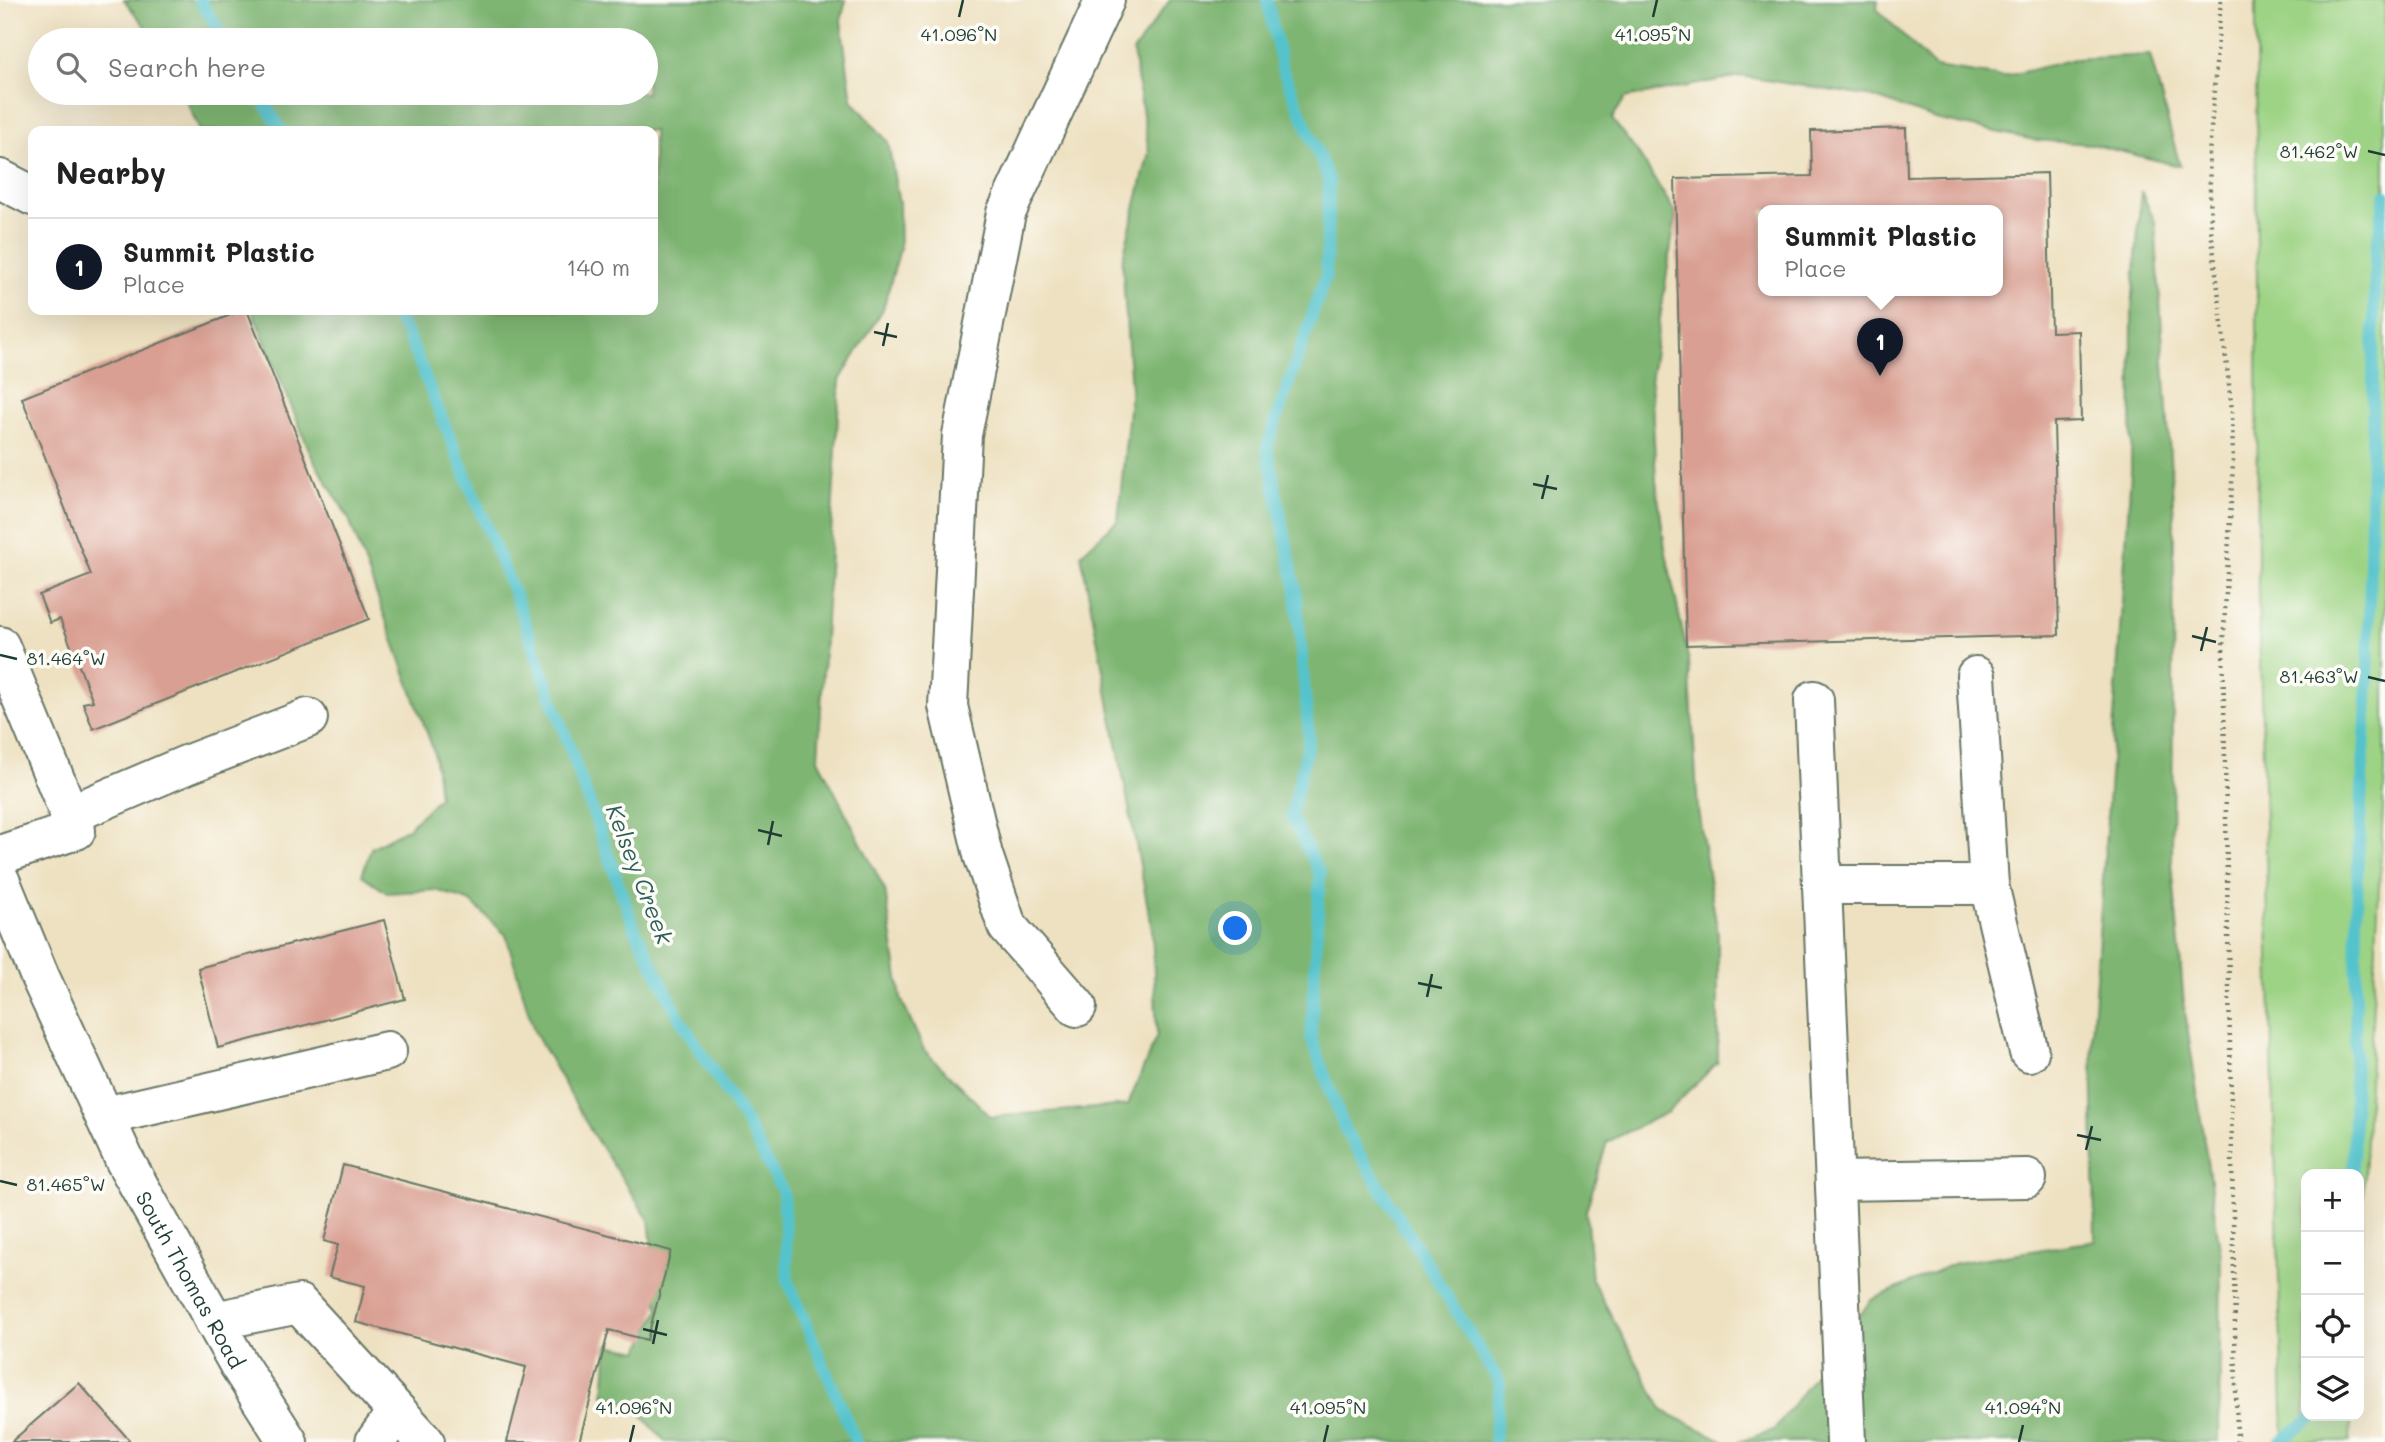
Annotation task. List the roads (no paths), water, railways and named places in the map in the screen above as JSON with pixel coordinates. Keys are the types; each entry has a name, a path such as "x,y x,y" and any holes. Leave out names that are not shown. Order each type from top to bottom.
{"street":[{"path":"1077,1007 1007,926 983,855 948,706 962,435 1006,213 1105,0"},
{"path":"0,179 28,193"},
{"path":"0,646 76,830 0,855"},
{"path":"1976,676 1989,886 2029,1052"},
{"path":"1814,700 1846,1442"},
{"path":"69,815 186,765 308,718"},
{"name":"South Thomas Road","path":"0,880 40,977 125,1161 214,1321 288,1442"},
{"path":"1822,885 1989,886"},
{"path":"105,1115 387,1051"},
{"path":"1835,1181 2027,1178"},
{"path":"214,1321 299,1304 425,1442"},
{"path":"375,1442 397,1412"}],"waterway":[{"name":"Kelsey Creek","path":"200,0 218,28"},
{"path":"1267,0 1282,68 1329,180 1326,275 1267,447 1296,590 1309,739 1291,816 1320,874 1311,1038 1345,1130 1500,1383 1494,1442"},
{"name":"Kelsey Creek","path":"266,105 279,126"},
{"path":"2353,1169 2358,858 2368,683 2375,257 2385,195"},
{"name":"Kelsey Creek","path":"395,315 408,335 516,598 634,927 680,1019 744,1119 783,1192 788,1281 856,1442"},
{"path":"2280,1442 2308,1421"}],"place":[{"name":"Summit Plastic","path":"1880,376"}]}
